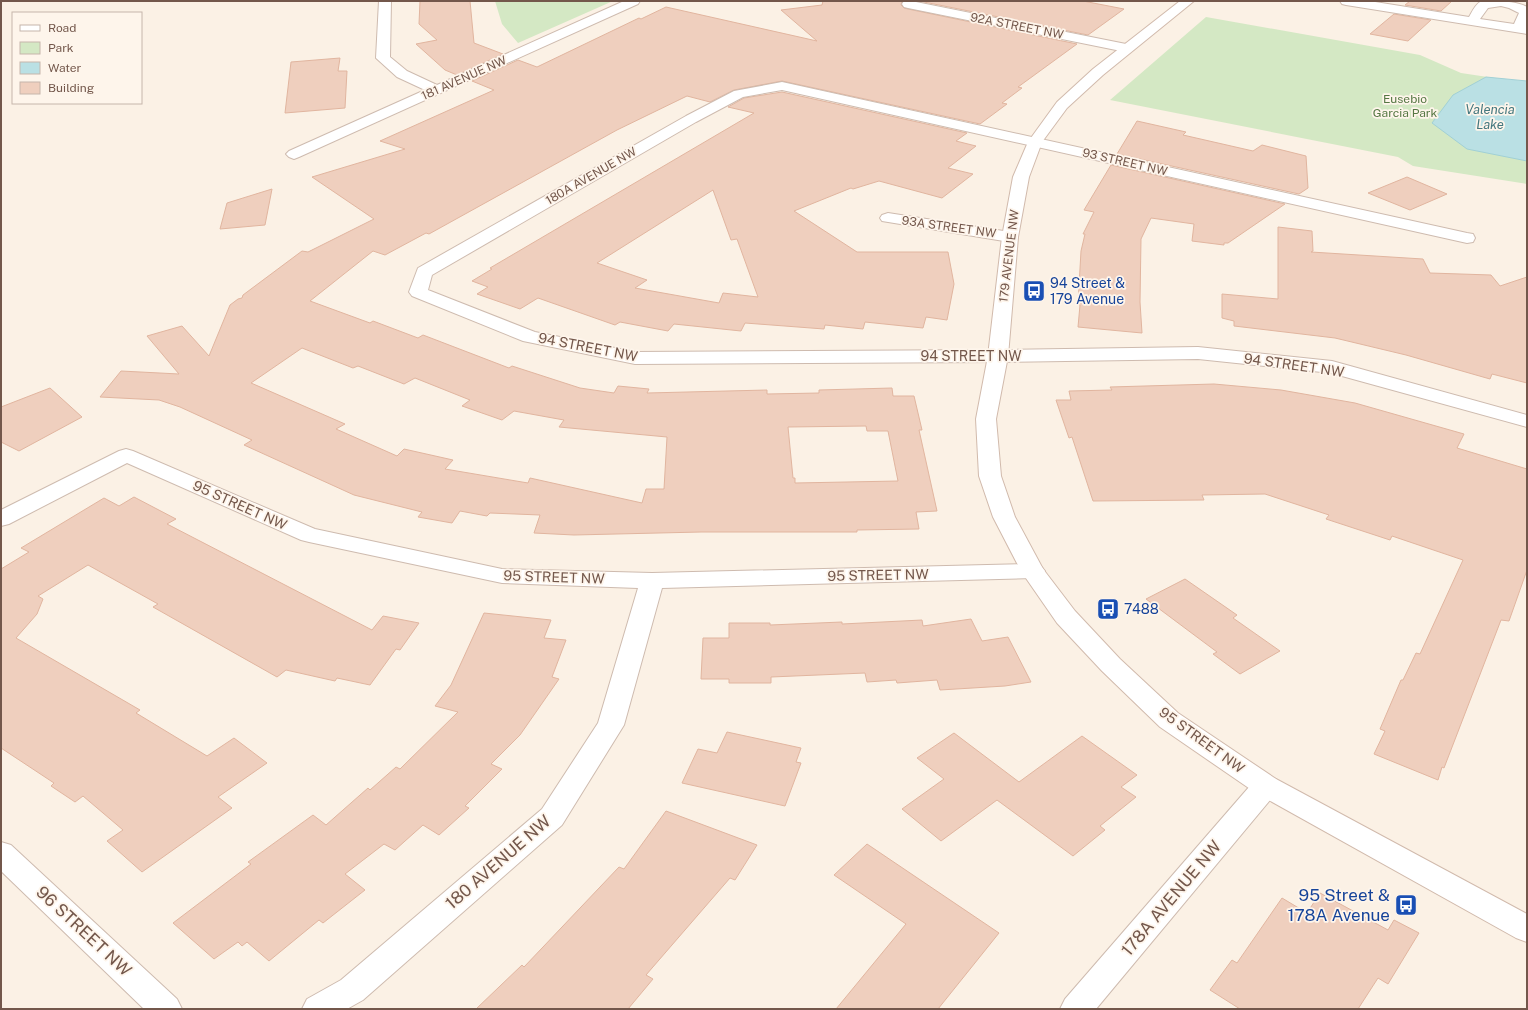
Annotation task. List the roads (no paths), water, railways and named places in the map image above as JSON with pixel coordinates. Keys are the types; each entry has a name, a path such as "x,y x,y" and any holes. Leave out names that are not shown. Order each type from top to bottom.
{"street":[{"path":"385,1 383,58 402,74 437,90"},
{"name":"181 AVENUE NW","path":"294,154 634,1"},
{"name":"179 AVENUE NW","path":"1033,571 1004,517 990,476 986,419 998,356 1010,236 1020,177 1035,142 1062,105 1126,48 1188,1"},
{"path":"1346,1 1472,22 1523,30 1525,12 1522,8 1508,4 1486,3 1482,6 1472,22"},
{"name":"92A STREET NW","path":"908,4 1126,48"},
{"name":"93 STREET NW","path":"782,86 1467,238"},
{"name":"180A AVENUE NW","path":"418,292 424,272 691,119 739,94 782,86"},
{"name":"93A STREET NW","path":"888,218 1010,236"},
{"name":"94 STREET NW","path":"418,292 530,336 635,358 998,356 1198,353 1332,367 1527,421"},
{"name":"95 STREET NW","path":"1,519 126,455 310,535 502,576 652,581 1033,571 1066,617 1106,660 1169,720 1266,786 1527,929"},
{"name":"180 AVENUE NW","path":"318,1009 352,990 552,817 611,725 652,581"},
{"name":"178A AVENUE NW","path":"1076,1009 1266,786"},
{"name":"96 STREET NW","path":"1,854 166,1009"}],"water":[{"name":"Valencia Lake","path":"1486,77 1527,81 1527,161 1467,149 1432,123 1453,95"}],"place":[{"name":"94 Street & 179 Avenue","path":"1034,291"},
{"name":"7488","path":"1108,609"},
{"name":"95 Street & 178A Avenue","path":"1406,905"}],"park label":[{"name":"Eusebio Garcia Park","path":"1405,106"}]}
